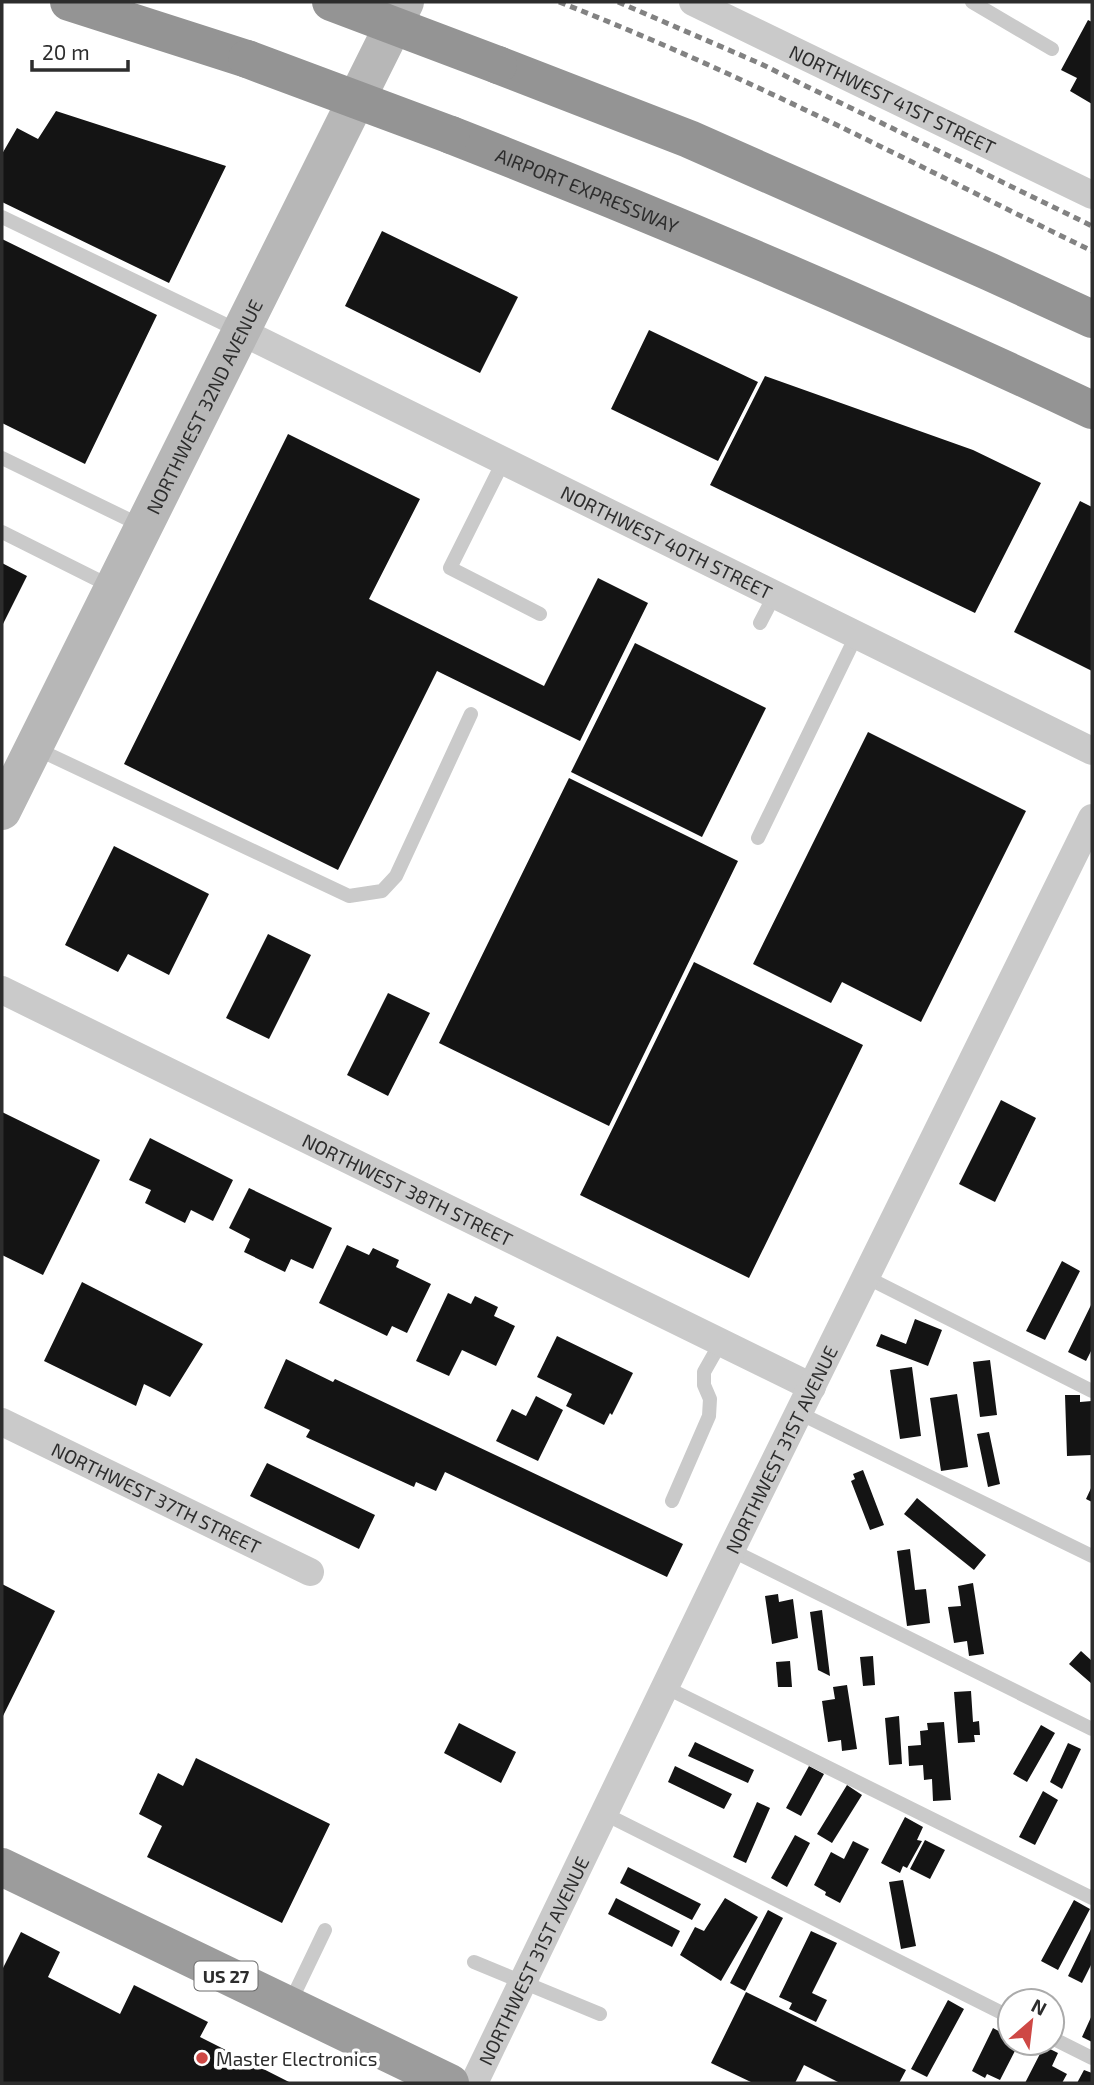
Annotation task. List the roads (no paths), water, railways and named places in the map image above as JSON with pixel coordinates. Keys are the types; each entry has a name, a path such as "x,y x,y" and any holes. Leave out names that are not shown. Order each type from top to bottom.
{"highway":[{"name":"AIRPORT EXPRESSWAY","path":"69,2 247,59 451,135 687,229 941,338 1092,410"},
{"path":"331,2 689,139 1092,319"},
{"name":"US 27","path":"4,1873 450,2083"}],"main road":[{"name":"NORTHWEST 32ND AVENUE","path":"2,811 405,2"}],"street":[{"name":"NORTHWEST 41ST STREET","path":"693,2 1092,195"},
{"name":"NORTHWEST 40TH STREET","path":"240,331 1092,751"},
{"name":"NORTHWEST 31ST AVENUE","path":"474,2083 731,1550 1092,818"},
{"name":"NORTHWEST 38TH STREET","path":"2,990 812,1387"},
{"name":"NORTHWEST 37TH STREET","path":"2,1422 310,1572"}],"lane":[{"path":"972,2 1052,49"},
{"path":"2,217 240,331"},
{"path":"2,458 143,526"},
{"path":"502,462 450,568 540,614"},
{"path":"2,532 113,587"},
{"path":"760,623 775,594"},
{"path":"758,838 857,634"},
{"path":"34,747 349,896 382,891 396,876 471,714"},
{"path":"866,1277 1092,1391"},
{"path":"672,1502 709,1416 710,1399 704,1385 704,1372 721,1342"},
{"path":"799,1413 1092,1556"},
{"path":"731,1550 1092,1729"},
{"path":"665,1687 1092,1898"},
{"path":"603,1813 996,2010"},
{"path":"288,2006 325,1930"},
{"path":"474,1962 600,2014"},
{"path":"1066,2045 1092,2058"}],"railway":[{"path":"559,2 762,89 1092,251"},
{"path":"618,2 759,63 1092,226"}],"place":[{"name":"Master Electronics","path":"202,2058"}]}
